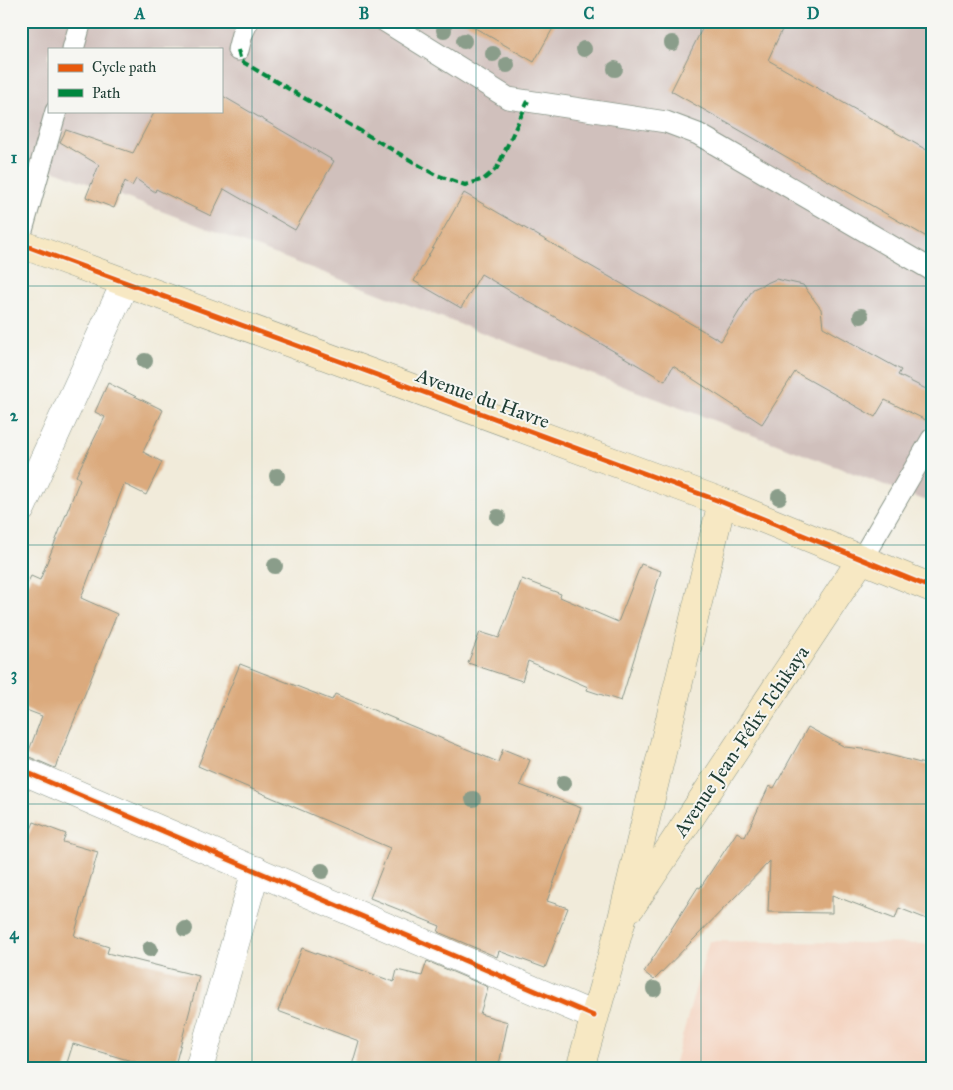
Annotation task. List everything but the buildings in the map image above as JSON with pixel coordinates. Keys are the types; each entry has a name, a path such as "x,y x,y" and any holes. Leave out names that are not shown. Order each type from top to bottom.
{"street":[{"name":"Avenue du Havre","path":"21,244 722,502 932,588"},
{"path":"21,509 125,283"},
{"name":"Avenue Jean-Félix Tchikaya","path":"580,1069 621,923 722,502"},
{"name":"Avenue Jean-Félix Tchikaya","path":"621,923 862,560"},
{"path":"21,770 594,1016"},
{"path":"199,1069 256,870"}],"lane":[{"path":"73,48 81,21"},
{"path":"238,50 248,21"},
{"path":"385,21 508,98 666,122 698,134 932,270"},
{"path":"21,234 56,112"},
{"path":"862,560 932,438"}],"shaded area":[{"path":"21,21 932,21 932,503 21,158"},
{"path":"709,941 932,944 932,1069 673,1069"}],"marked path":[{"path":"238,50 241,61 434,174 465,185 484,179 497,168 528,101"}],"cycle path":[{"path":"21,244 722,502 932,588"},
{"path":"21,770 594,1016"}]}
